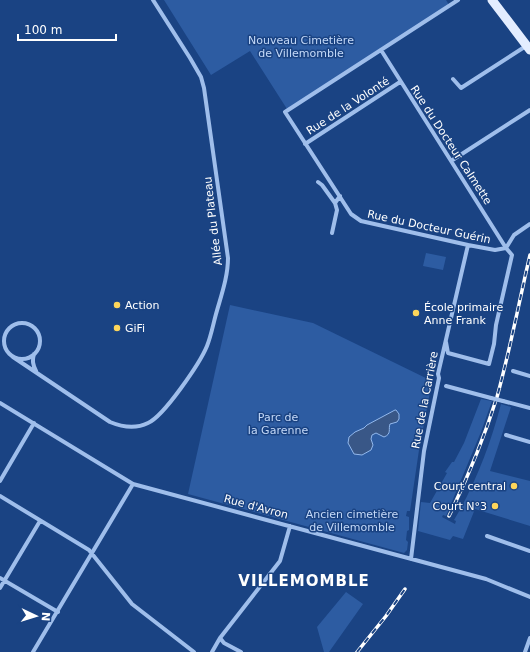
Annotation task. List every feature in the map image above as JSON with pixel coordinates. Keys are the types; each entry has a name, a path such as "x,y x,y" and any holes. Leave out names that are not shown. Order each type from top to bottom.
{"main road":[{"path":"492,0 502,13 521,33 526,36 529,44"}],"street":[{"name":"Allée du Plateau","path":"13,357 110,422 127,427 141,426 149,422 165,409 208,345 227,274 228,262 204,88 201,77 190,58 153,0"},
{"path":"381,50 451,2 458,0"},
{"path":"453,79 461,88 529,44"},
{"name":"Rue du Docteur Calmette","path":"381,50 506,248"},
{"name":"Rue du Docteur Guérin","path":"381,50 285,112 305,144 351,214 360,221 495,250 506,248"},
{"name":"Rue de la Volonté","path":"305,144 400,82"},
{"path":"451,161 530,110"},
{"path":"318,182 322,185 335,203 337,210 332,233"},
{"path":"335,203 340,196"},
{"path":"446,342 448,353 489,364 494,344 496,325 512,255 506,248 514,235 530,224"},
{"name":"Rue de la Carrière","path":"411,559 424,451 439,378 438,374 468,245"},
{"path":"34,354 24,359 13,357 8,353 3,341 4,335 12,326 18,323 29,324 36,330 39,338 39,344 32,359 36,372"},
{"path":"514,371 530,375"},
{"path":"446,386 530,408"},
{"name":"Rue d'Avron","path":"0,403 133,484 486,579 530,597"},
{"path":"0,481 34,423"},
{"path":"506,436 530,442"},
{"path":"33,652 133,484"},
{"path":"0,496 89,550 132,604 194,652"},
{"path":"0,588 40,521"},
{"path":"212,652 220,638 280,561 290,526"},
{"path":"488,536 530,551"},
{"path":"0,578 58,612"},
{"path":"220,638 224,643 242,652"},
{"path":"525,652 530,638"}],"green space":[{"name":"Nouveau Cimetière de Villemomble","path":"164,0 446,0 449,5 287,109 250,51 211,75"},
{"path":"426,253 446,257 443,270 423,266"},
{"name":"Parc de la Garenne","path":"230,305 313,323 434,382 432,382 419,450 410,511 407,511 406,516 409,517 409,530 407,531 406,540 408,542 407,550 404,553 188,494"},
{"path":"481,399 492,401 481,432 446,516 443,515 442,517 455,524 456,521 454,520 469,493 482,464 501,404 511,407 490,471 530,481 530,526 475,509 463,539 453,536 450,540 418,531 421,502 430,503 447,473 445,472 452,462 454,462 464,443"},
{"path":"346,592 363,604 329,652 324,652 317,627"}],"shaded area":[{"path":"395,410 399,414 399,419 397,422 390,424 388,434 384,437 376,433 372,435 371,439 373,445 371,450 362,455 354,454 348,443 349,437 355,432"}],"railway":[{"path":"449,516 463,487 487,427 497,397 530,255"},
{"path":"357,652 386,616 405,589"}],"place":[{"name":"Action","path":"117,305"},
{"name":"École primaire Anne Frank","path":"416,313"},
{"name":"GiFi","path":"117,328"},
{"name":"Court central","path":"514,486"},
{"name":"Court N°3","path":"495,506"}],"district":[{"name":"VILLEMOMBLE","path":"304,581"}],"park label":[{"name":"Ancien cimetière de Villemomble","path":"352,520"}]}
